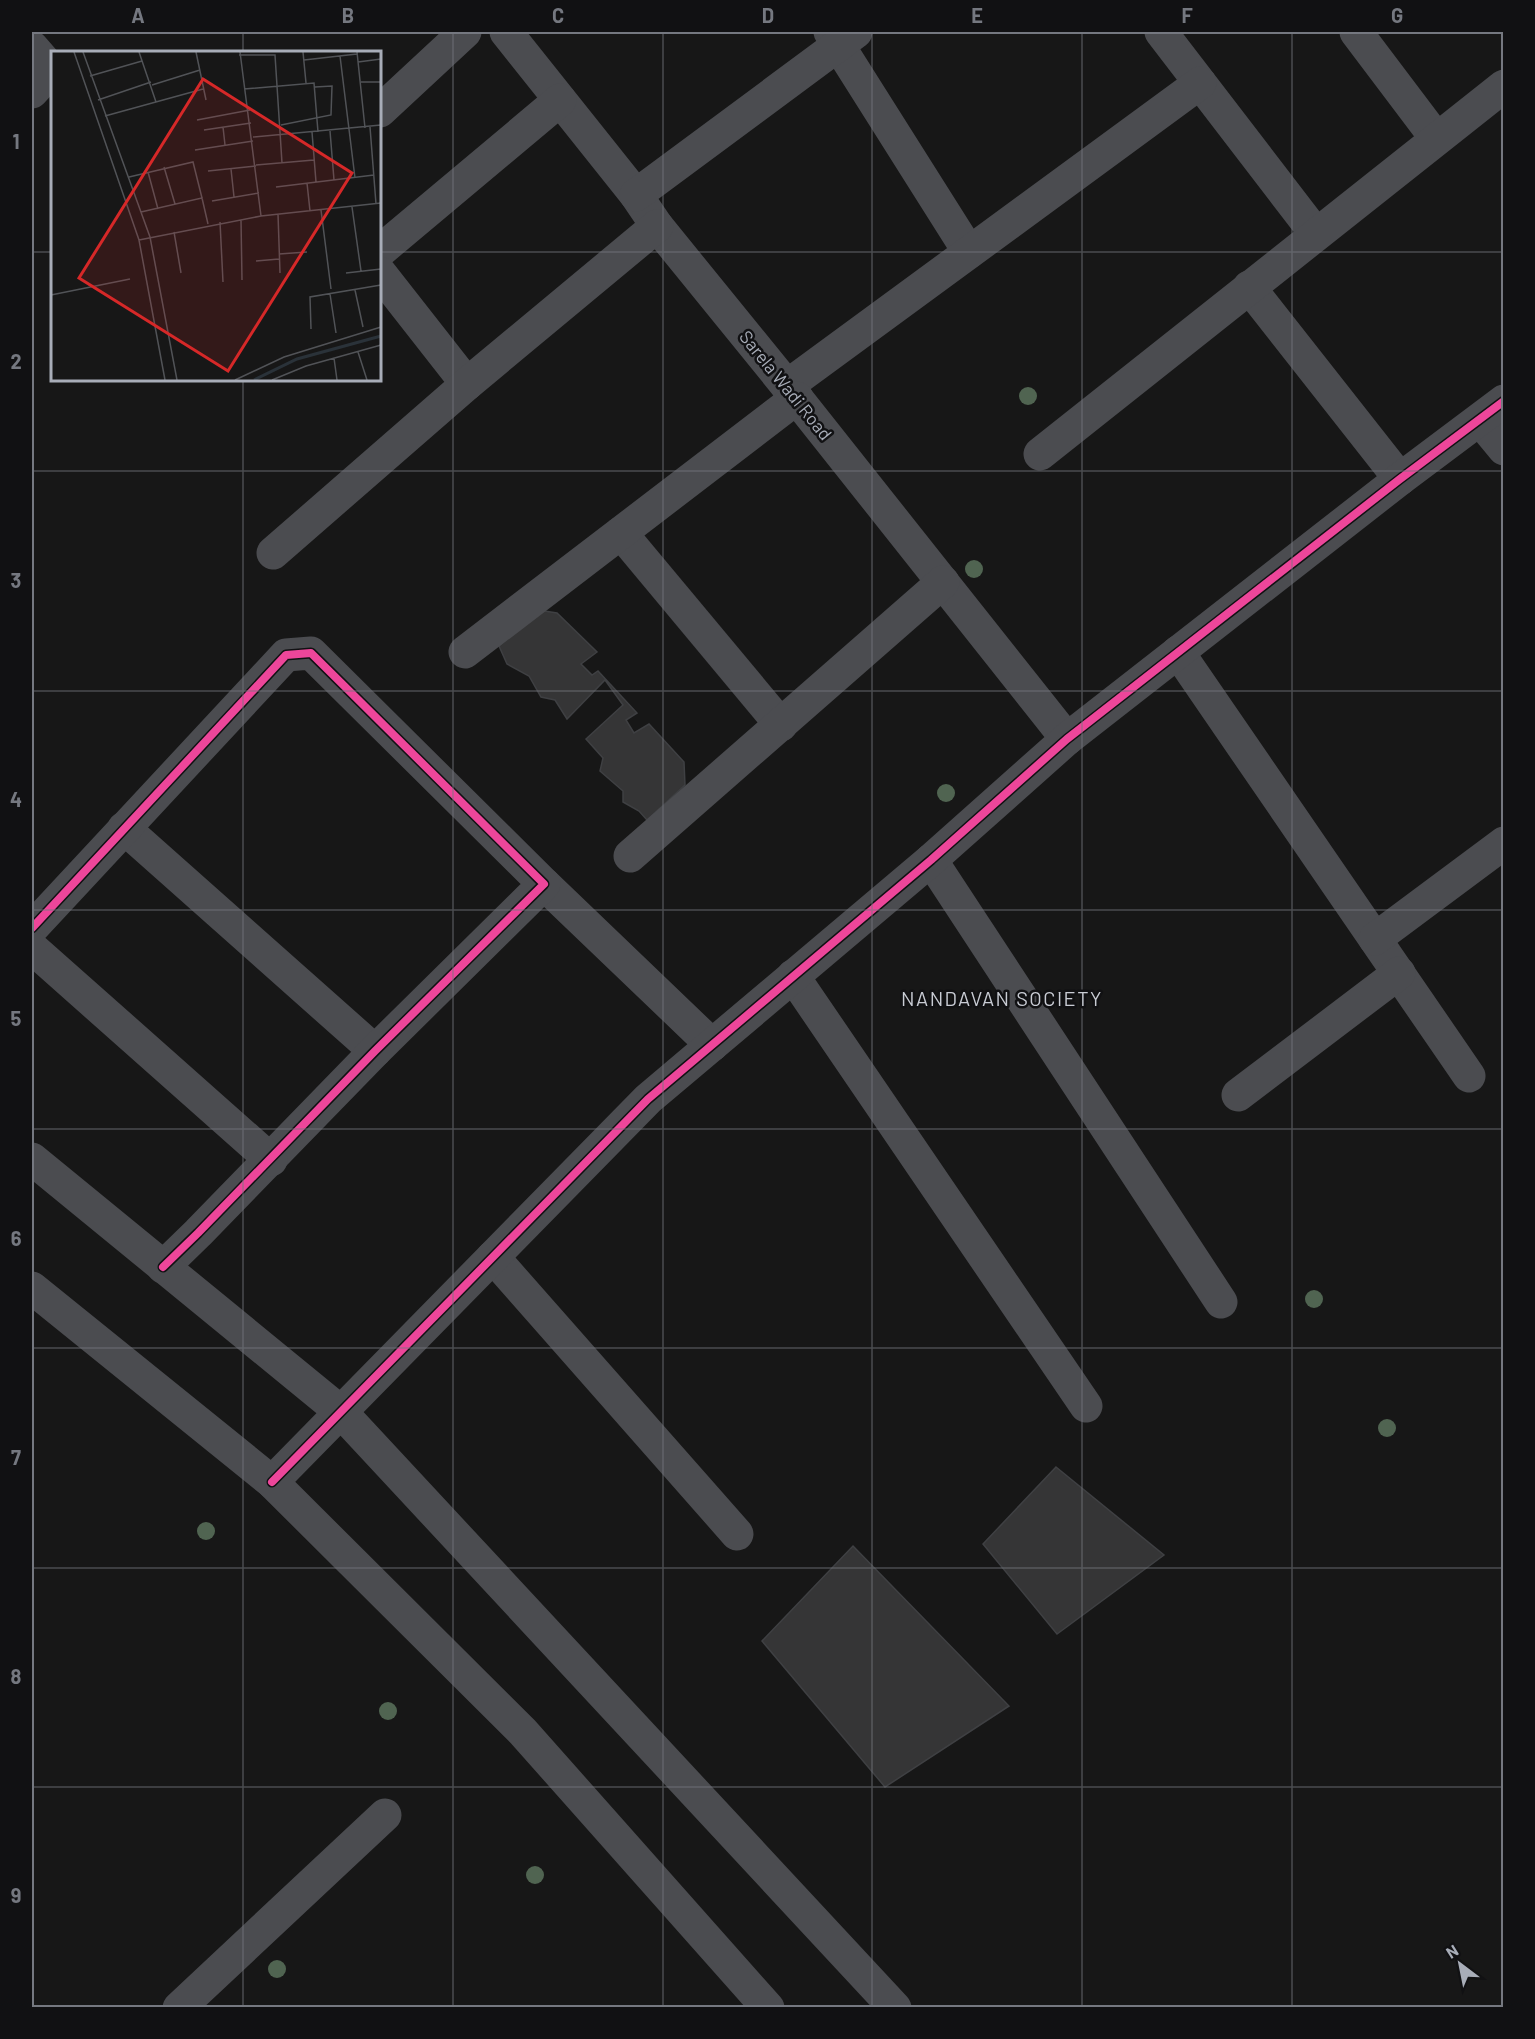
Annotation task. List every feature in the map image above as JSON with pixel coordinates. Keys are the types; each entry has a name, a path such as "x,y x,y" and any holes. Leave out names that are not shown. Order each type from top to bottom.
{"street":[{"path":"381,110 465,32"},
{"name":"Sarela Wadi Road","path":"506,32 636,195 657,226 792,392 1067,739"},
{"path":"1161,32 1316,234"},
{"path":"1356,32 1436,138"},
{"path":"636,195 842,36 969,252"},
{"path":"32,47 51,69"},
{"path":"32,92 51,71"},
{"path":"465,652 621,533 792,392 969,252 1200,83"},
{"path":"1040,454 1503,86"},
{"path":"381,250 560,100"},
{"path":"273,553 467,384 657,226"},
{"path":"381,274 467,384"},
{"path":"1248,287 1400,479"},
{"path":"273,1482 648,1099 931,860 1067,739 1400,479 1492,411 1503,449"},
{"path":"621,533 781,725"},
{"path":"630,856 943,582"},
{"path":"1178,652 1469,1076"},
{"path":"32,928 286,655 311,653 544,884 712,1045"},
{"path":"124,828 375,1051"},
{"path":"1375,939 1503,843"},
{"path":"931,860 1221,1302"},
{"path":"164,1267 375,1051 544,884"},
{"path":"32,948 271,1160"},
{"path":"1238,1095 1399,973"},
{"path":"793,976 1086,1406"},
{"path":"32,1159 341,1412 895,2007"},
{"path":"493,1257 737,1533"},
{"path":"32,1288 273,1482 523,1732 768,2007"},
{"path":"179,2007 385,1815"}],"building":[{"path":"538,610 557,613 597,652 581,664 592,675 598,671 637,713 626,720 634,733 649,724 684,762 685,785 647,820 639,811 623,802 623,791 600,771 603,758 586,739 623,705 605,680 567,719 555,700 541,697 529,676 507,664 499,646"},
{"path":"1056,1467 1164,1555 1057,1634 983,1544"},
{"path":"853,1546 1009,1706 885,1787 762,1641"}],"cycle path":[{"path":"272,1482 648,1099 931,860 1067,739 1400,479 1504,401"},
{"path":"32,928 286,655 311,653 544,884 375,1051 163,1267"}],"district":[{"name":"NANDAVAN SOCIETY","path":"1002,998"}]}
